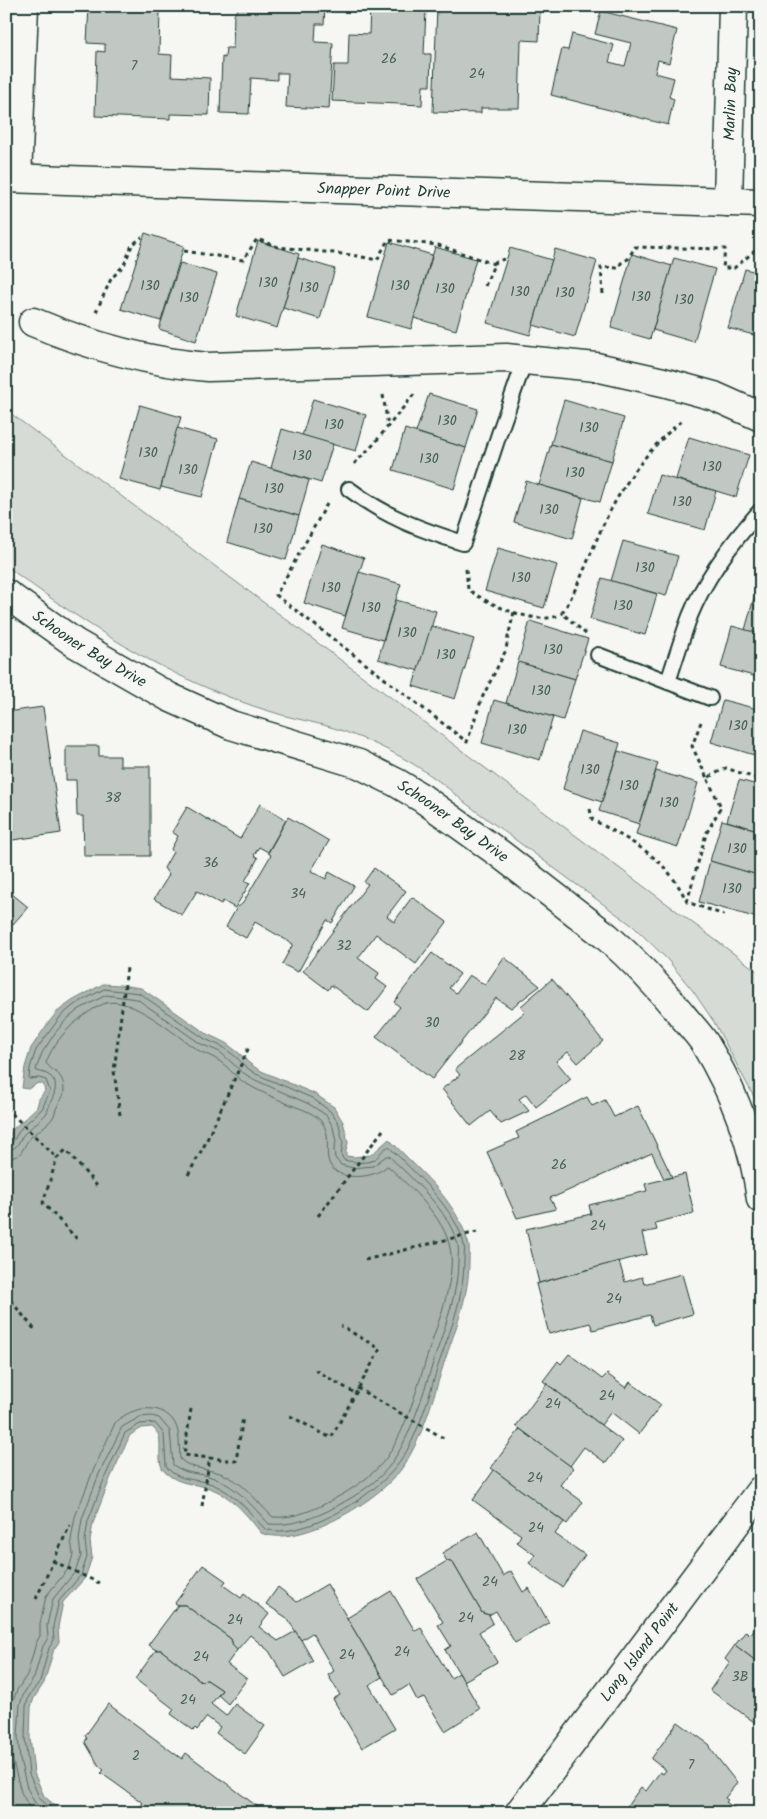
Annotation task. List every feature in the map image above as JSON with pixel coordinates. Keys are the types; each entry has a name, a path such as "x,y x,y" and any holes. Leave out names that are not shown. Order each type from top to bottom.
{"street":[{"path":"11,178 24,6"},
{"name":"Marlin Bay","path":"728,202 733,6"},
{"name":"Snapper Point Drive","path":"11,178 761,203"},
{"path":"33,322 82,342 155,361 208,367 506,358 596,367 714,396 761,417"},
{"name":"Schooner Bay Drive","path":"6,594 74,643 169,697 231,725 352,761 397,783 430,803 500,854 606,936 657,984 703,1041 741,1115 761,1199"},
{"name":"Long Island Point","path":"519,1813 761,1490"}],"lane":[{"path":"349,489 387,514 419,529 463,544 525,360"},
{"path":"668,682 691,614 704,586 730,546 761,510"},
{"path":"598,655 710,698"}],"path":[{"path":"82,342 111,279 124,266 132,245 142,237"},
{"path":"184,251 244,260 257,239 278,247 352,255 377,260 388,240 438,245 494,264"},
{"path":"603,294 601,267 619,268 621,263 628,259 636,248 725,250 723,268 734,268 756,250 761,250"},
{"path":"485,286 494,264 499,259 504,259"},
{"path":"347,471 373,445 419,388"},
{"path":"463,544 468,589 489,603 528,616 550,619 562,613 609,513 643,460 674,427 714,396"},
{"path":"329,500 276,595 467,742 482,698 506,650 514,612"},
{"path":"562,613 621,665"},
{"path":"687,902 706,834 721,807 692,746 710,698"},
{"path":"707,778 726,768 761,780"},
{"path":"590,809 592,819 657,859 679,884 687,902 724,915"},
{"path":"120,1115 114,1071 127,968"},
{"path":"188,1175 205,1144 249,1047"},
{"path":"6,1108 57,1158"},
{"path":"318,1216 383,1130"},
{"path":"77,1240 42,1203 57,1158 66,1150 97,1186"},
{"path":"365,1260 477,1232"},
{"path":"6,1295 35,1330"},
{"path":"290,1416 330,1438 380,1349 341,1326"},
{"path":"315,1370 355,1393"},
{"path":"357,1388 447,1440"},
{"path":"191,1409 184,1455 236,1461 243,1416"},
{"path":"202,1506 210,1457"},
{"path":"36,1599 70,1525"},
{"path":"54,1561 99,1583"}],"shaded area":[{"path":"6,410 761,974 761,1110 714,1022 693,991 667,959 633,926 464,802 435,778 388,750 354,735 245,703 165,668 111,638 6,566"}],"water":[{"path":"103,984 141,988 207,1034 226,1043 259,1070 315,1094 334,1107 343,1122 346,1133 348,1143 346,1156 371,1155 389,1139 435,1186 455,1212 469,1244 467,1287 457,1326 427,1417 416,1444 402,1468 391,1481 358,1507 317,1528 296,1534 277,1536 261,1533 245,1513 225,1496 209,1488 182,1482 166,1473 160,1461 159,1436 152,1427 142,1428 130,1435 93,1523 90,1541 92,1557 85,1578 63,1602 58,1627 59,1642 54,1649 44,1683 34,1698 31,1707 30,1738 34,1773 44,1796 64,1813 6,1813 6,1144 12,1130 37,1107 39,1099 45,1091 43,1084 38,1083 28,1089 22,1088 25,1067 31,1048 57,1012 72,1001"}],"building":[{"path":"89,6 160,6 159,54 172,55 171,76 210,78 209,115 170,114 170,119 95,116 97,51 105,52 105,44 87,43"},
{"path":"240,6 325,6 324,24 316,24 315,42 333,43 329,109 286,107 288,73 277,73 277,80 251,78 249,114 220,113 222,57 225,58 226,48 233,48 234,15"},
{"path":"370,6 426,9 424,54 431,54 430,86 423,86 422,105 332,101 334,65 348,65 349,33 369,34"},
{"path":"521,6 521,8 540,9 539,41 521,40 519,108 481,108 481,113 433,112 437,7"},
{"path":"593,6 665,6 665,9"},
{"path":"601,11 677,30 669,63 658,60 655,73 674,78 669,97 674,99 668,125 551,95 562,49 568,50 572,34 614,45 609,62 625,66 631,43 595,34"},
{"path":"145,233 184,246 161,321 121,309"},
{"path":"258,241 299,254 277,328 236,316"},
{"path":"389,242 432,255 411,329 368,317"},
{"path":"435,247 476,259 456,330 414,318"},
{"path":"510,248 552,260 530,335 487,323"},
{"path":"555,249 597,261 575,337 533,325"},
{"path":"632,254 672,266 650,339 611,328"},
{"path":"298,258 335,269 320,319 283,308"},
{"path":"674,258 715,269 694,342 653,330"},
{"path":"180,263 217,274 196,341 159,329"},
{"path":"745,269 761,273 761,337 728,328"},
{"path":"429,394 478,409 466,448 416,432"},
{"path":"313,399 366,415 356,451 302,436"},
{"path":"564,400 624,418 612,461 551,444"},
{"path":"140,405 181,417 160,490 119,479"},
{"path":"177,428 218,439 202,497 161,487"},
{"path":"282,429 333,444 321,483 271,468"},
{"path":"405,429 466,448 454,489 393,470"},
{"path":"689,437 749,455 736,497 676,479"},
{"path":"551,444 612,461 600,502 539,485"},
{"path":"251,462 309,480 299,516 239,499"},
{"path":"659,475 716,491 705,530 648,514"},
{"path":"526,481 583,498 572,539 514,522"},
{"path":"239,499 299,516 286,560 227,542"},
{"path":"623,541 678,556 666,596 611,581"},
{"path":"322,544 364,558 345,616 304,603"},
{"path":"498,548 557,565 544,608 485,591"},
{"path":"359,572 401,584 383,640 342,628"},
{"path":"602,578 657,594 645,635 590,619"},
{"path":"757,587 761,588 761,634 745,630"},
{"path":"396,600 436,611 419,671 378,659"},
{"path":"530,621 588,639 575,679 518,662"},
{"path":"431,626 474,639 455,699 413,686"},
{"path":"732,626 761,634 761,678 721,667"},
{"path":"518,662 575,679 563,720 506,703"},
{"path":"494,700 553,717 540,760 482,743"},
{"path":"723,700 761,710 761,757 711,742"},
{"path":"43,707 61,833 6,841 6,712"},
{"path":"580,731 620,743 602,802 563,789"},
{"path":"66,746 99,746 99,756 120,756 120,766 150,766 150,856 84,856 83,816 77,816 76,780 66,780"},
{"path":"618,751 658,763 639,824 599,811"},
{"path":"656,771 698,783 678,847 636,834"},
{"path":"739,780 761,786 761,831 727,821"},
{"path":"260,804 286,820 268,852 259,847 254,855 258,858 245,881 250,883 235,908 223,901 221,904 197,891 182,915 154,899 169,875 164,868 173,852 171,849 178,836 172,832 187,807 240,839"},
{"path":"288,817 329,841 311,871 326,879 329,872 354,886 332,923 327,920 298,972 282,964 293,944 255,922 246,938 226,927 236,909 243,903 271,855 268,853"},
{"path":"722,820 761,831 761,876 710,861"},
{"path":"710,861 761,876 761,907 758,918 699,902"},
{"path":"374,868 406,891 387,916 394,922 412,897 447,922 416,964 376,934 358,958 379,973 376,979 387,987 368,1012 331,985 328,990 303,971 368,884 364,882"},
{"path":"6,889 28,907 6,932"},
{"path":"432,953 460,974 449,988 456,993 469,975 485,985 504,957 540,986 511,1008 496,998 432,1079 376,1037 400,1007 394,1002"},
{"path":"552,979 603,1041 578,1063 568,1052 556,1061 571,1079 536,1107 526,1094 519,1099 529,1111 501,1124 490,1111 471,1126 442,1089 460,1075 455,1069 525,1012 521,1006"},
{"path":"587,1097 592,1106 605,1100 614,1117 638,1106 672,1177 664,1179 652,1153 550,1198 556,1209 517,1218 487,1152 519,1138 516,1132"},
{"path":"685,1174 694,1213 655,1223 657,1230 642,1233 647,1254 539,1283 526,1229 591,1214 589,1205 647,1191 645,1184"},
{"path":"619,1261 625,1282 642,1277 644,1284 682,1274 693,1314 653,1325 650,1315 593,1330 590,1323 549,1334 536,1284"},
{"path":"569,1354 602,1379 607,1374 626,1388 630,1382 661,1405 639,1434 611,1412 601,1425 543,1381 558,1361 561,1364"},
{"path":"547,1384 622,1441 606,1463 584,1447 570,1466 516,1426"},
{"path":"520,1429 573,1468 560,1485 583,1502 567,1524 491,1468"},
{"path":"494,1470 564,1522 555,1534 585,1555 562,1587 529,1563 535,1555 517,1542 521,1535 473,1500"},
{"path":"478,1532 503,1576 511,1571 523,1592 529,1588 549,1623 515,1643 496,1611 489,1615 482,1613 453,1563 447,1561 442,1553"},
{"path":"447,1561 453,1563 482,1613 489,1615 493,1623 479,1632 497,1662 464,1681 445,1650 451,1646 438,1625 443,1622 417,1579"},
{"path":"203,1565 226,1581 223,1585 241,1598 244,1594 269,1614 259,1627 278,1641 296,1631 313,1661 285,1677 269,1651 250,1635 237,1650 233,1646 231,1639 185,1605 175,1603"},
{"path":"327,1584 382,1677 369,1685 395,1729 362,1748 333,1699 340,1695 328,1675 334,1671 312,1633 301,1640 287,1618 266,1604 278,1587 297,1602"},
{"path":"391,1591 415,1631 421,1628 451,1678 459,1673 480,1709 445,1731 424,1697 417,1700 409,1685 393,1695 347,1618"},
{"path":"178,1605 185,1605 231,1639 233,1646 237,1650 227,1664 247,1679 228,1704 218,1695 222,1690 207,1680 201,1681 161,1650 156,1650 148,1645"},
{"path":"761,1620 761,1665 735,1645 746,1631 750,1635"},
{"path":"735,1645 761,1665 761,1727 710,1690 729,1663 725,1659"},
{"path":"156,1650 161,1650 201,1681 207,1680 222,1690 211,1704 226,1716 235,1704 265,1726 245,1754 216,1733 220,1727 207,1717 197,1730 195,1728 193,1730 171,1714 174,1709 135,1679"},
{"path":"108,1704 182,1759 186,1753 258,1807 253,1813 148,1813 140,1807 143,1803 101,1773 104,1770 99,1766 85,1742 87,1738 85,1736"},
{"path":"678,1722 710,1745 709,1747 737,1783 725,1798 728,1800 726,1802 741,1813 629,1813 625,1809 641,1787 646,1791 660,1772 663,1774 666,1770 651,1759"}]}
